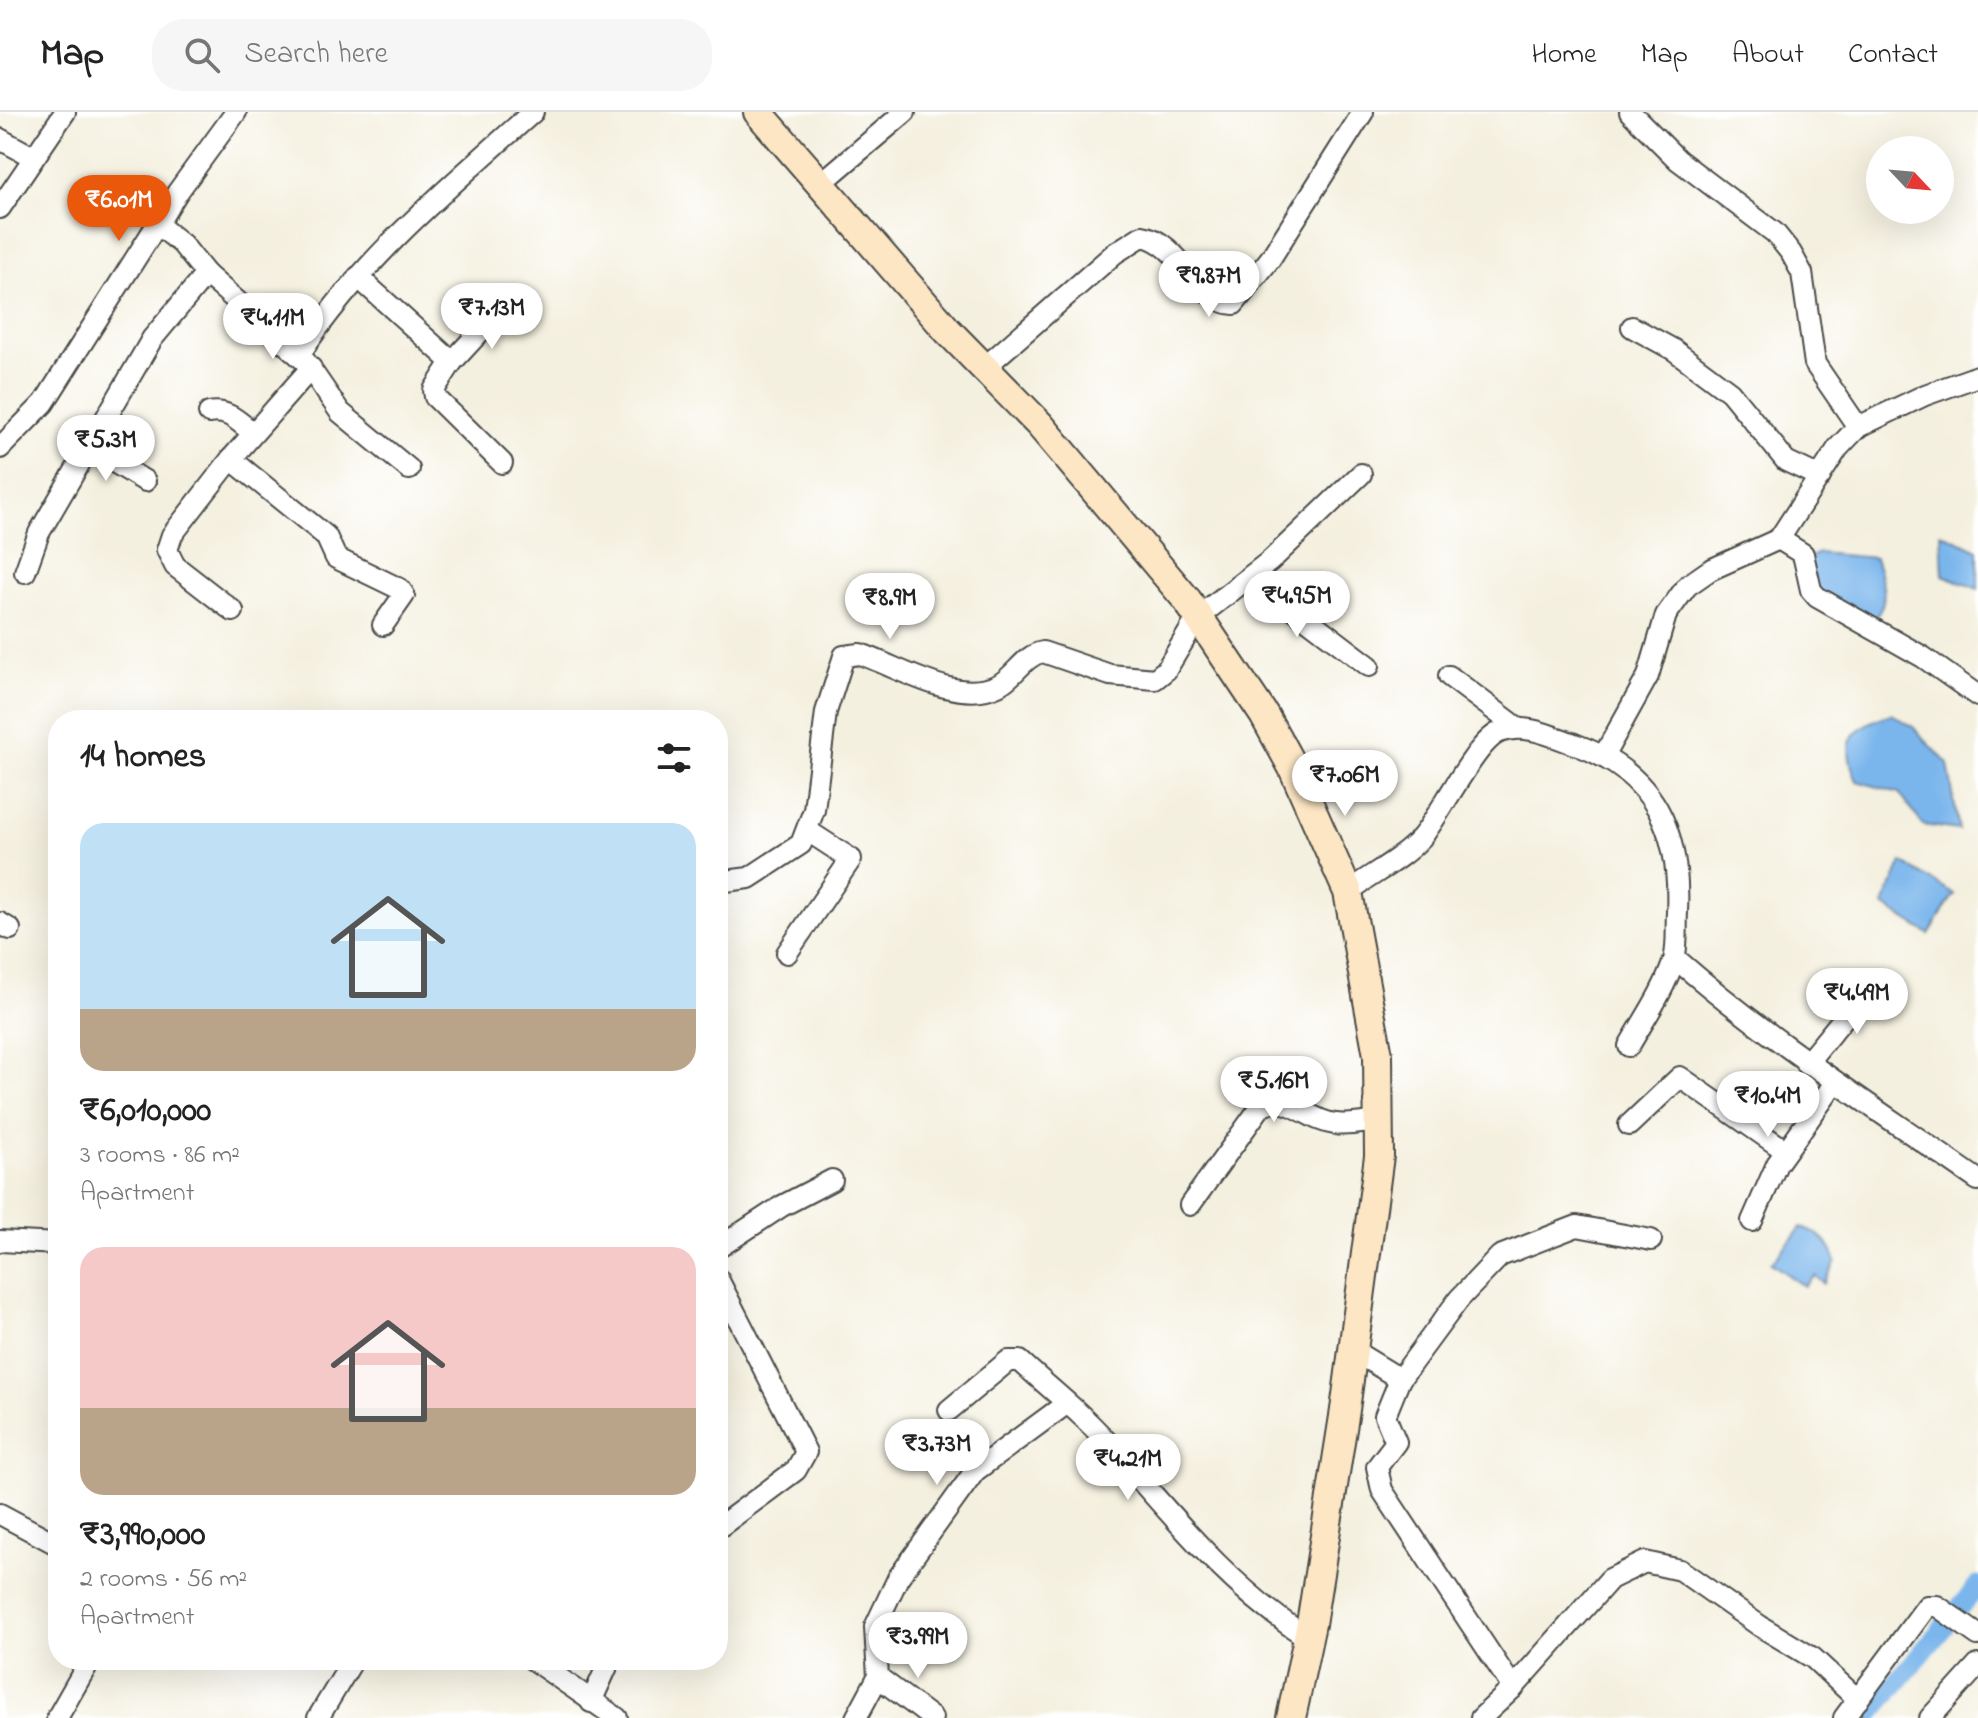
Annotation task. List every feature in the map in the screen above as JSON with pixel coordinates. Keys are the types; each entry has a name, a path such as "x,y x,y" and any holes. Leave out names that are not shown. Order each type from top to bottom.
{"street":[{"path":"0,208 65,112"},
{"path":"0,448 44,403 157,224 236,112"},
{"path":"233,611 175,566 167,550 172,535 305,362 320,323 358,277 397,236 533,112"},
{"path":"819,185 905,112"},
{"path":"985,367 1115,253 1142,236 1164,245 1219,300 1234,304 1270,259 1363,112"},
{"path":"1630,112 1678,160 1775,233 1791,253 1802,273 1815,364 1858,427"},
{"path":"769,116 819,185 948,331 1040,425 1198,617 1264,715 1293,768 1348,892 1378,1055 1380,1121 1374,1202 1354,1351 1308,1638 1291,1718"},
{"path":"0,139 33,157"},
{"path":"157,224 182,244 206,274 305,362 340,412 409,469"},
{"path":"25,572 39,533 152,339 206,274"},
{"path":"358,277 452,362"},
{"path":"500,310 452,362 434,390 435,397 502,463"},
{"path":"1632,327 1674,350 1730,392 1786,461 1820,477"},
{"path":"1603,757 1648,676 1661,628 1673,601 1687,586 1710,570 1779,539 1858,427 1925,395 1978,376"},
{"path":"209,413 220,411 231,415 253,433"},
{"path":"89,447 145,481"},
{"path":"231,459 326,536 336,558 400,589 404,595 402,601 383,625"},
{"path":"728,881 749,878 767,863 795,849 808,831 826,712 844,656 860,654 966,690 994,687 1031,657 1043,652 1110,675 1143,681 1155,679 1166,670 1198,617 1252,577 1361,474"},
{"path":"1779,539 1803,554 1808,582 1817,597 1923,657 1978,696"},
{"path":"1252,577 1369,666"},
{"path":"1449,676 1518,728"},
{"path":"1348,892 1420,839 1488,741 1500,732 1518,728 1539,731 1603,757 1646,789 1663,815 1677,862 1675,958 1659,995 1629,1046"},
{"path":"787,953 851,859 808,831"},
{"path":"1675,958 1738,1013 1806,1064 1978,1180"},
{"path":"1806,1064 1874,981"},
{"path":"1629,1125 1680,1077 1786,1151"},
{"path":"1752,1221 1786,1151 1834,1084"},
{"path":"1190,1205 1262,1105 1272,1101 1284,1102 1334,1124 1380,1121"},
{"path":"728,1241 771,1213 832,1180"},
{"path":"1513,1688 1382,1490 1377,1467 1380,1459 1396,1442 1385,1416 1400,1379 1459,1299 1500,1256 1577,1226 1651,1240"},
{"path":"0,1241 48,1243"},
{"path":"728,1299 806,1452 796,1470 728,1521"},
{"path":"1354,1351 1400,1379"},
{"path":"949,1410 1015,1359 1114,1449 1157,1503 1258,1605 1308,1638"},
{"path":"856,1718 878,1677 875,1627 898,1578 975,1471 1066,1404"},
{"path":"0,1514 48,1540"},
{"path":"1481,1718 1513,1688 1610,1579 1645,1562 1680,1570 1760,1626 1813,1658 1858,1700"},
{"path":"1844,1718 1927,1606 1937,1606 1978,1635"},
{"path":"1930,1718 1978,1665"},
{"path":"57,1718 84,1670"},
{"path":"318,1718 347,1670"},
{"path":"547,1670 617,1718"},
{"path":"591,1702 605,1670"},
{"path":"878,1677 932,1718"}],"water":[{"path":"1941,533 1978,550 1978,589 1943,575"},
{"path":"1819,553 1875,558 1884,593 1881,609 1869,623 1840,603 1801,591 1796,564"},
{"path":"1892,714 1912,726 1948,764 1959,830 1923,825 1899,793 1857,781 1849,755 1853,737 1867,724"},
{"path":"1902,862 1954,894 1929,934 1883,905"},
{"path":"1801,1228 1823,1239 1836,1261 1824,1284 1815,1276 1804,1286 1771,1263"}],"waterway":[{"path":"1867,1718 1978,1586"}]}
